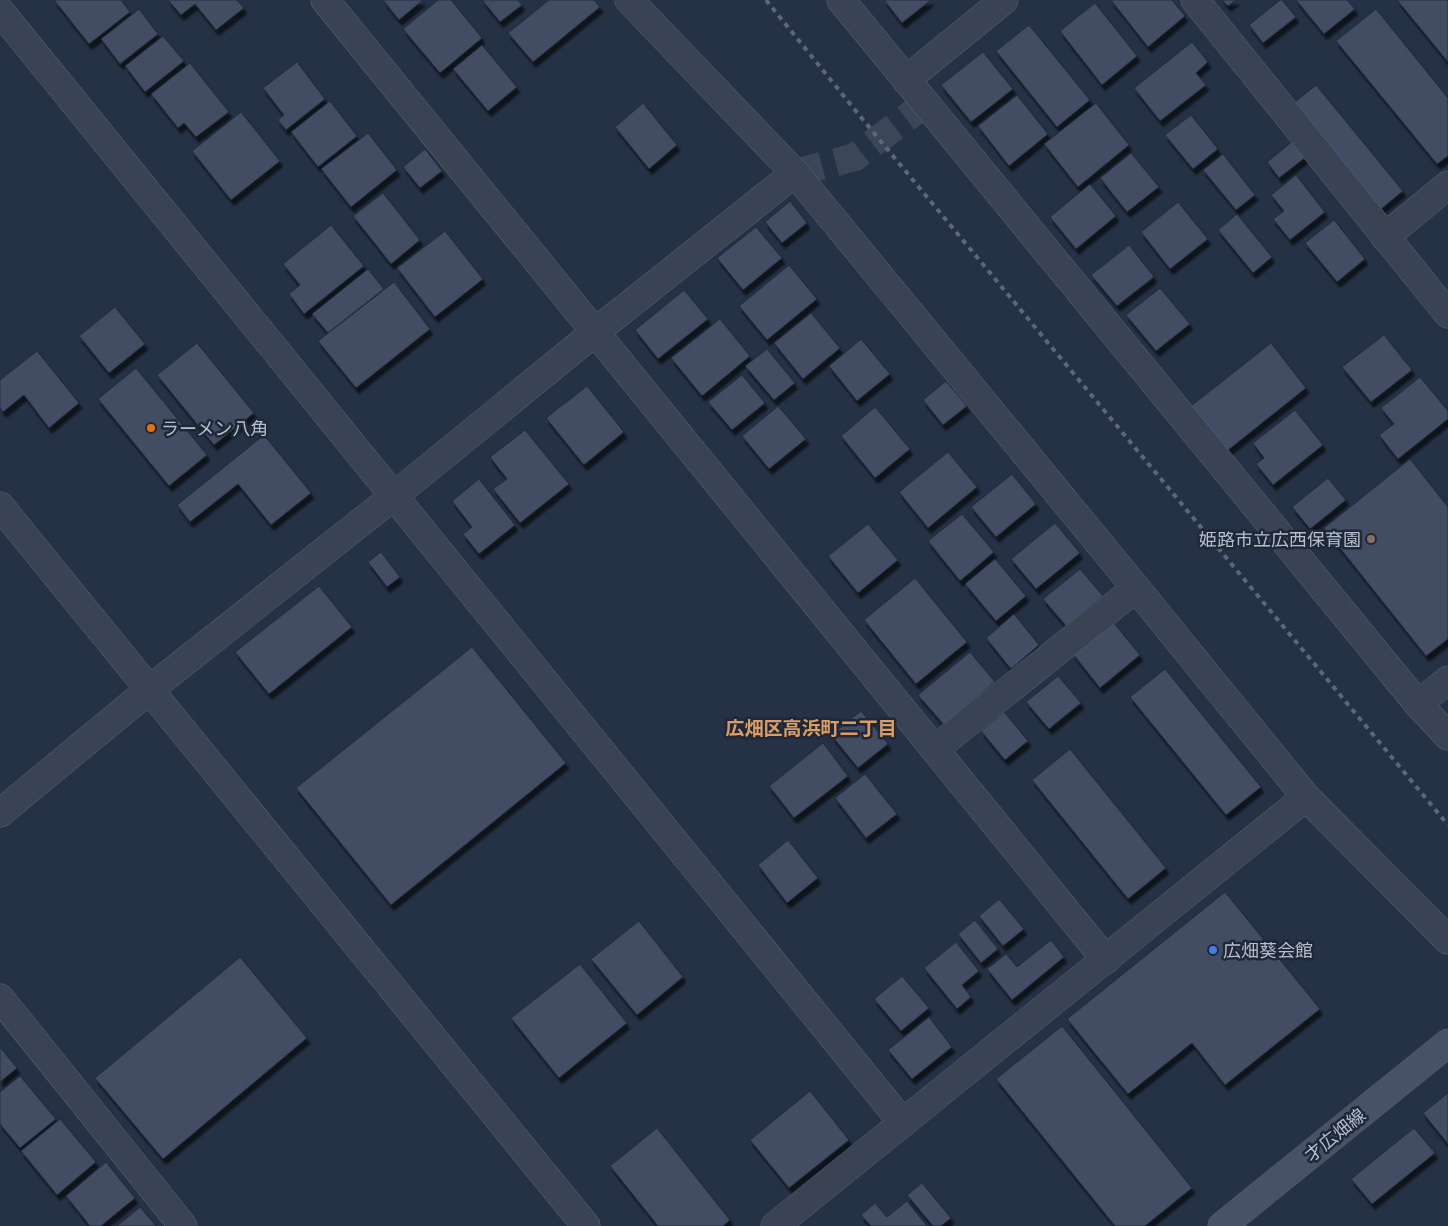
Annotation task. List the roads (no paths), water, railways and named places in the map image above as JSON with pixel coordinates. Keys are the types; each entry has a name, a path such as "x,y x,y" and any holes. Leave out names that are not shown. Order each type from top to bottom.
{"main road":[{"name":"才広畑線","path":"1222,1226 1448,1043"}],"street":[{"path":"325,0 1106,960"},
{"path":"628,0 795,173 1306,797 1448,940"},
{"path":"841,0 1418,704 1448,736"},
{"path":"906,80 1004,0"},
{"path":"1195,0 1448,314"},
{"path":"0,11 903,1124"},
{"path":"0,813 149,690 394,496 595,332 795,173"},
{"path":"1385,237 1448,185"},
{"path":"0,506 586,1226"},
{"path":"935,749 1136,588"},
{"path":"1418,704 1448,680"},
{"path":"775,1226 1306,797"},
{"path":"0,998 183,1226"}],"tunnel":[{"path":"795,173 855,157 926,103"}],"railway":[{"path":"766,0 864,121 1448,825"}],"place":[{"name":"ラーメン八角","path":"151,428"},
{"name":"姫路市立広西保育園","path":"1371,539"},
{"name":"広畑葵会館","path":"1213,950"}],"district":[{"name":"広畑区高浜町二丁目","path":"811,728"}]}
